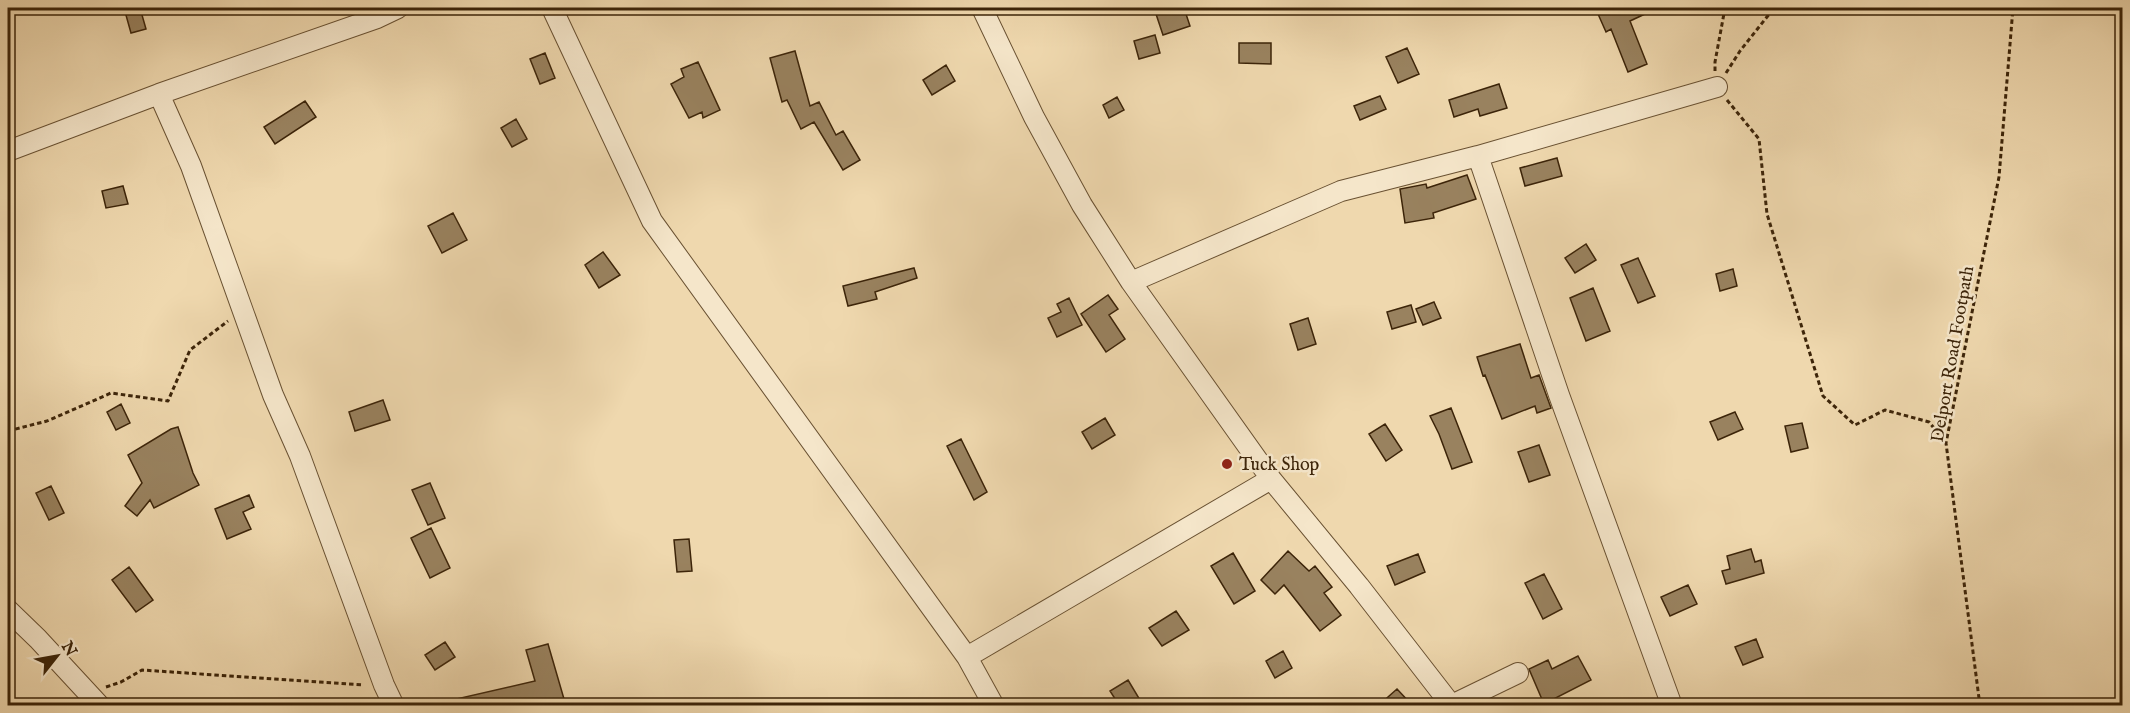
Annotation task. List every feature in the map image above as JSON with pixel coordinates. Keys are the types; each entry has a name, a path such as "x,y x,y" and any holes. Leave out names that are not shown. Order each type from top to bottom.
{"street":[{"path":"8,151 159,94 377,18 398,8"},
{"path":"552,8 652,221 967,657 994,705"},
{"path":"982,8 1034,117 1082,205 1131,282 1271,479 1452,705 1518,673"},
{"path":"1131,282 1341,191 1478,156 1717,87"},
{"path":"159,94 190,166 273,394 300,456 384,685 394,705"},
{"path":"1478,156 1559,395 1672,705"},
{"path":"967,657 1271,479"},
{"path":"8,610 95,699"}],"path":[{"path":"1725,8 1715,62 1717,87 1759,139 1767,214 1823,396 1855,425 1885,410 1929,422 1946,443"},
{"path":"1717,87 1740,51 1774,8"},
{"name":"Delport Road Footpath","path":"1980,705 1946,443 1999,177 2013,8"},
{"path":"8,431 46,421 111,393 168,401 190,350 242,310"},
{"path":"95,699 142,670 353,685 384,685"}],"building":[{"path":"124,8 140,8 146,29 131,33"},
{"path":"1154,8 1184,8 1190,26 1163,35"},
{"path":"1613,8 1658,8 1630,21 1647,64 1628,72 1611,29 1606,32 1598,14"},
{"path":"1155,35 1160,53 1139,59 1134,41"},
{"path":"1239,43 1271,43 1271,64 1239,63"},
{"path":"1407,48 1419,74 1398,83 1386,57"},
{"path":"795,51 810,106 819,102 836,135 843,131 860,160 843,170 814,122 801,129 787,100 782,102 770,58"},
{"path":"545,53 555,78 540,84 530,59"},
{"path":"698,62 720,110 703,118 702,112 689,118 671,84 684,77 681,69"},
{"path":"946,65 955,81 932,95 923,80"},
{"path":"1499,84 1507,108 1480,116 1478,109 1454,117 1449,100"},
{"path":"1380,96 1386,109 1360,120 1354,106"},
{"path":"1117,97 1124,110 1109,118 1103,105"},
{"path":"305,101 316,117 275,144 264,127"},
{"path":"516,119 527,139 512,147 501,128"},
{"path":"1557,158 1562,176 1525,186 1520,168"},
{"path":"1467,175 1476,199 1433,213 1434,218 1405,223 1400,189 1426,184 1427,188"},
{"path":"123,186 128,204 106,208 102,191"},
{"path":"453,213 467,240 442,253 428,226"},
{"path":"1586,244 1596,260 1575,273 1565,258"},
{"path":"603,252 620,275 599,288 585,265"},
{"path":"1638,258 1655,296 1638,303 1621,265"},
{"path":"914,268 917,278 875,292 877,299 848,306 843,286"},
{"path":"1733,269 1737,286 1720,291 1716,274"},
{"path":"1593,288 1610,331 1586,341 1570,298"},
{"path":"1108,295 1118,309 1109,315 1125,339 1106,352 1081,314"},
{"path":"1069,298 1082,325 1057,337 1048,318 1061,312 1057,304"},
{"path":"1434,302 1441,318 1423,325 1416,309"},
{"path":"1411,305 1416,322 1392,329 1387,312"},
{"path":"1308,318 1316,344 1298,350 1290,324"},
{"path":"1520,344 1531,378 1539,375 1551,408 1537,413 1535,406 1502,419 1477,357"},
{"path":"383,400 390,420 355,431 349,412"},
{"path":"121,404 130,423 116,430 107,412"},
{"path":"1451,408 1472,462 1452,469 1430,416"},
{"path":"1735,412 1743,429 1718,440 1710,422"},
{"path":"1105,418 1115,435 1092,449 1082,432"},
{"path":"1802,423 1808,448 1791,452 1785,426"},
{"path":"1385,424 1402,450 1386,461 1369,434"},
{"path":"178,427 199,485 154,508 150,500 137,516 125,506 142,483 128,455"},
{"path":"961,439 987,492 974,500 947,446"},
{"path":"1539,445 1550,475 1529,482 1518,452"},
{"path":"430,483 445,518 428,525 412,490"},
{"path":"51,486 64,513 49,520 36,493"},
{"path":"249,495 254,507 243,512 251,529 227,539 215,509"},
{"path":"431,528 450,568 430,578 411,538"},
{"path":"689,539 692,571 677,572 674,540"},
{"path":"1751,549 1755,562 1761,560 1764,573 1726,584 1722,571 1730,569 1727,556"},
{"path":"1288,551 1309,571 1315,566 1332,587 1324,593 1341,615 1320,631 1284,585 1275,594 1261,580"},
{"path":"1233,553 1255,591 1234,604 1211,566"},
{"path":"1418,554 1425,572 1395,585 1387,566"},
{"path":"129,567 153,600 136,612 112,580"},
{"path":"1544,574 1562,609 1543,619 1525,583"},
{"path":"1688,585 1697,604 1670,616 1661,597"},
{"path":"1176,611 1189,630 1162,646 1149,628"},
{"path":"1756,639 1763,657 1743,665 1735,647"},
{"path":"445,642 455,657 435,670 425,655"},
{"path":"548,644 564,699 543,705 541,699 512,705 453,705 452,700 535,681 526,650"},
{"path":"1283,651 1292,668 1275,678 1266,661"},
{"path":"1578,656 1591,680 1544,704 1529,669 1548,660 1552,669"},
{"path":"1128,680 1143,705 1119,705 1110,691"},
{"path":"1397,689 1412,705 1379,705"}],"place":[{"name":"Tuck Shop","path":"1227,464"}]}
